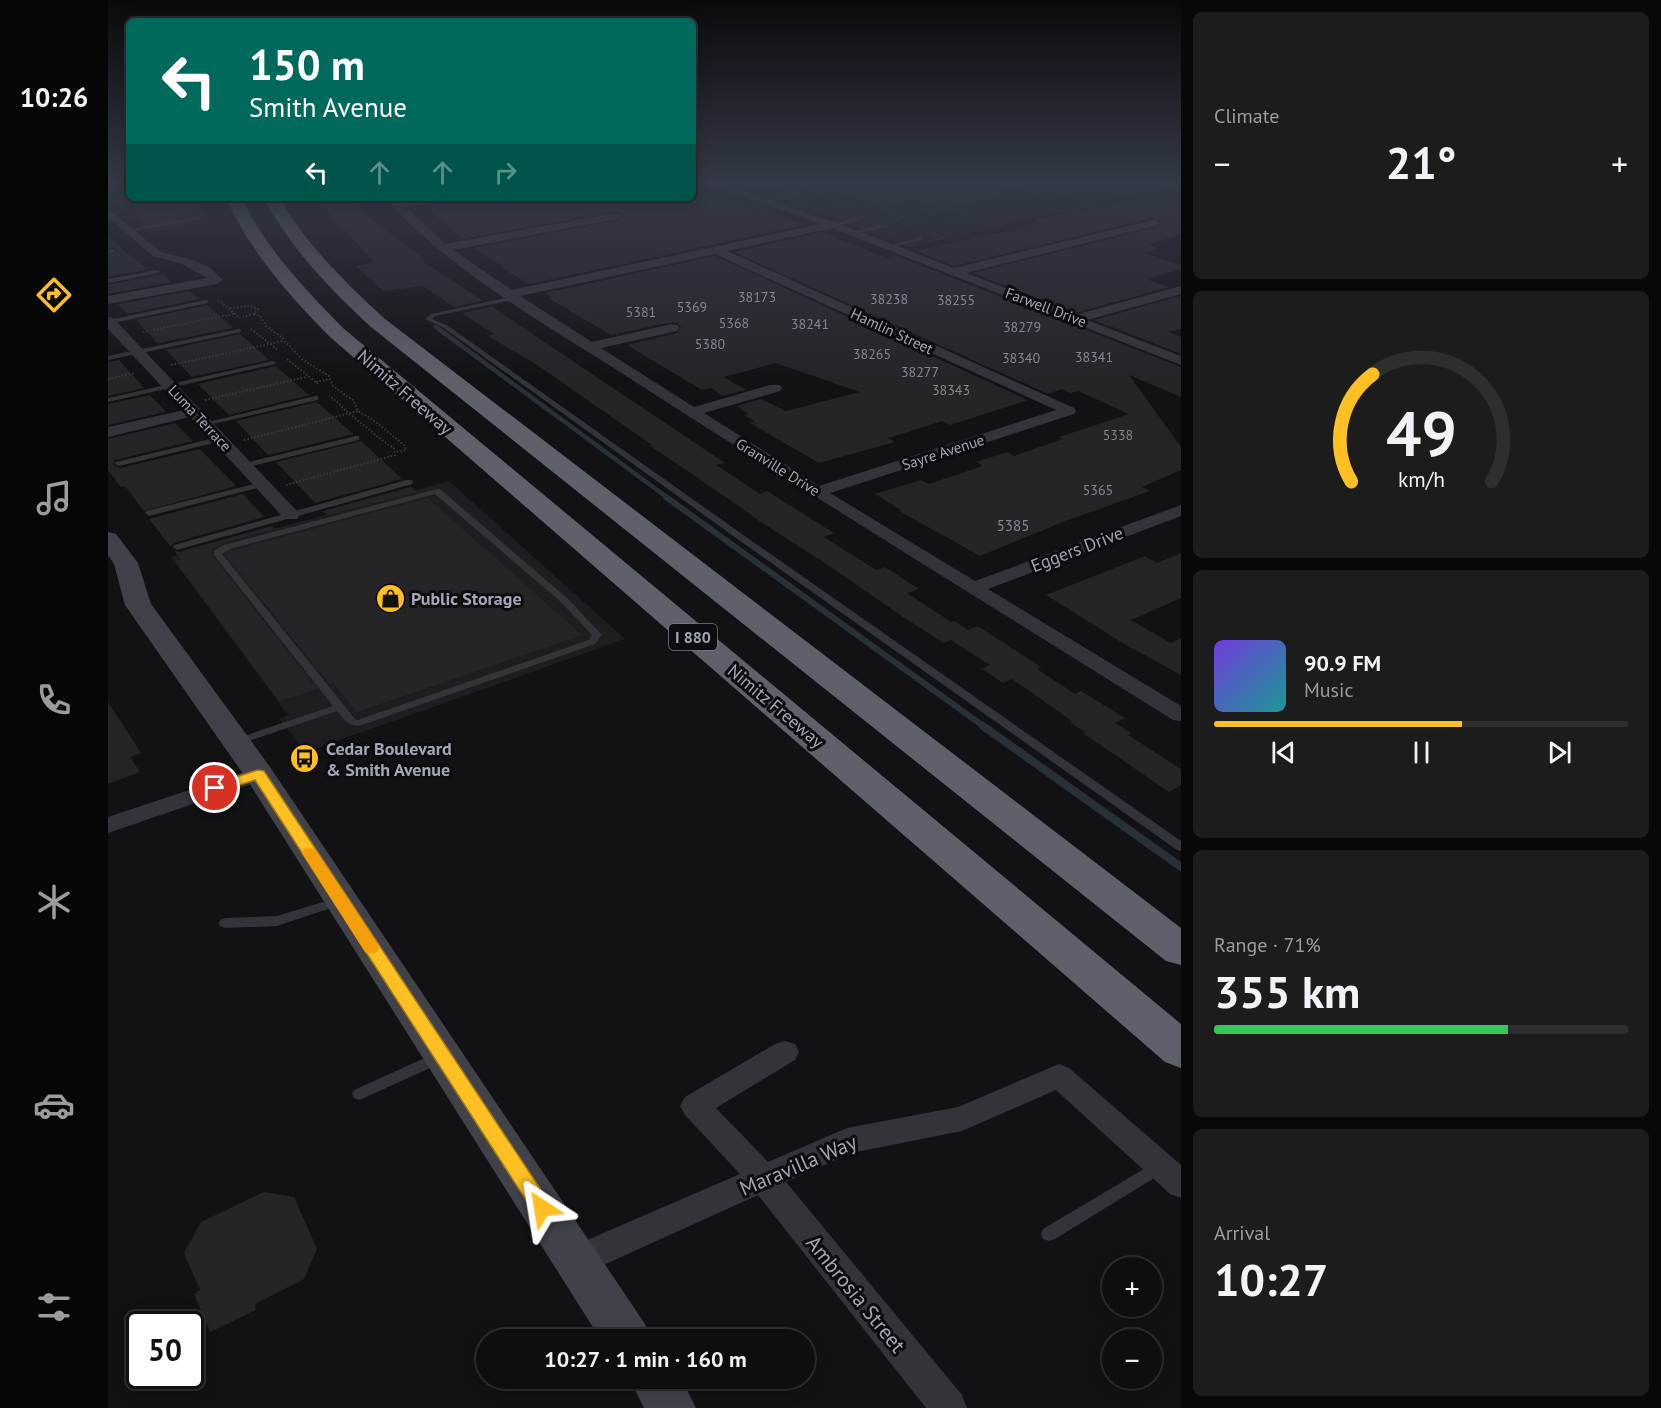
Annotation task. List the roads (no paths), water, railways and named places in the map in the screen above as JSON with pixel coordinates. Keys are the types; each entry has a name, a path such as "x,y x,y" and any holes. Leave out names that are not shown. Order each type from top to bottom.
{"highway":[{"name":"Nimitz Freeway","path":"261,248 295,290 336,332 1181,1050"},
{"name":"Nimitz Freeway","path":"303,248 335,284 386,330 1181,950"}],"main road":[{"path":"108,539 126,563 138,605"},
{"path":"108,582 138,605 258,774 620,1329"},
{"path":"660,1389 672,1408"}],"street":[{"path":"108,300 217,280 205,270 186,261 157,254 150,248"},
{"name":"Granville Drive","path":"443,248 512,296 817,492 1181,715"},
{"path":"512,296 727,248"},
{"name":"Farwell Drive","path":"893,248 1181,361"},
{"path":"954,272 1055,248"},
{"name":"Hamlin Street","path":"716,250 1069,411"},
{"path":"1076,319 1181,290"},
{"name":"Luma Terrace","path":"108,322 291,515"},
{"path":"590,346 672,328"},
{"path":"691,412 775,388"},
{"name":"Sayre Avenue","path":"817,492 1069,411"},
{"path":"108,432 193,412"},
{"name":"Eggers Drive","path":"974,588 1181,510"},
{"path":"108,825 258,774"},
{"name":"Ambrosia Street","path":"784,1052 695,1106 764,1179 949,1408"},
{"name":"Maravilla Way","path":"576,1260 847,1141 962,1119 1059,1076 1171,1175"}],"lane":[{"path":"108,281 157,272"},
{"path":"512,296 433,315 428,319 446,327 1181,847"},
{"path":"108,322 206,302"},
{"path":"108,358 239,331"},
{"path":"108,400 273,363"},
{"path":"204,424 315,398"},
{"path":"244,466 356,438"},
{"path":"119,464 219,439"},
{"path":"177,547 410,482"},
{"path":"149,513 262,484"},
{"path":"437,491 565,601 597,635 592,642 357,723 351,721 339,707 217,553 220,550 437,491"},
{"path":"236,742 339,707"},
{"path":"225,922 276,921 340,900"},
{"path":"359,1094 443,1056"},
{"path":"1049,1234 1171,1175"}],"waterway":[{"path":"436,327 668,498"},
{"path":"666,497 986,728"},
{"path":"983,726 1181,867"}],"place":[{"name":"Public Storage","path":"390,598"},
{"name":"Cedar Boulevard & Smith Avenue","path":"305,758"}]}
